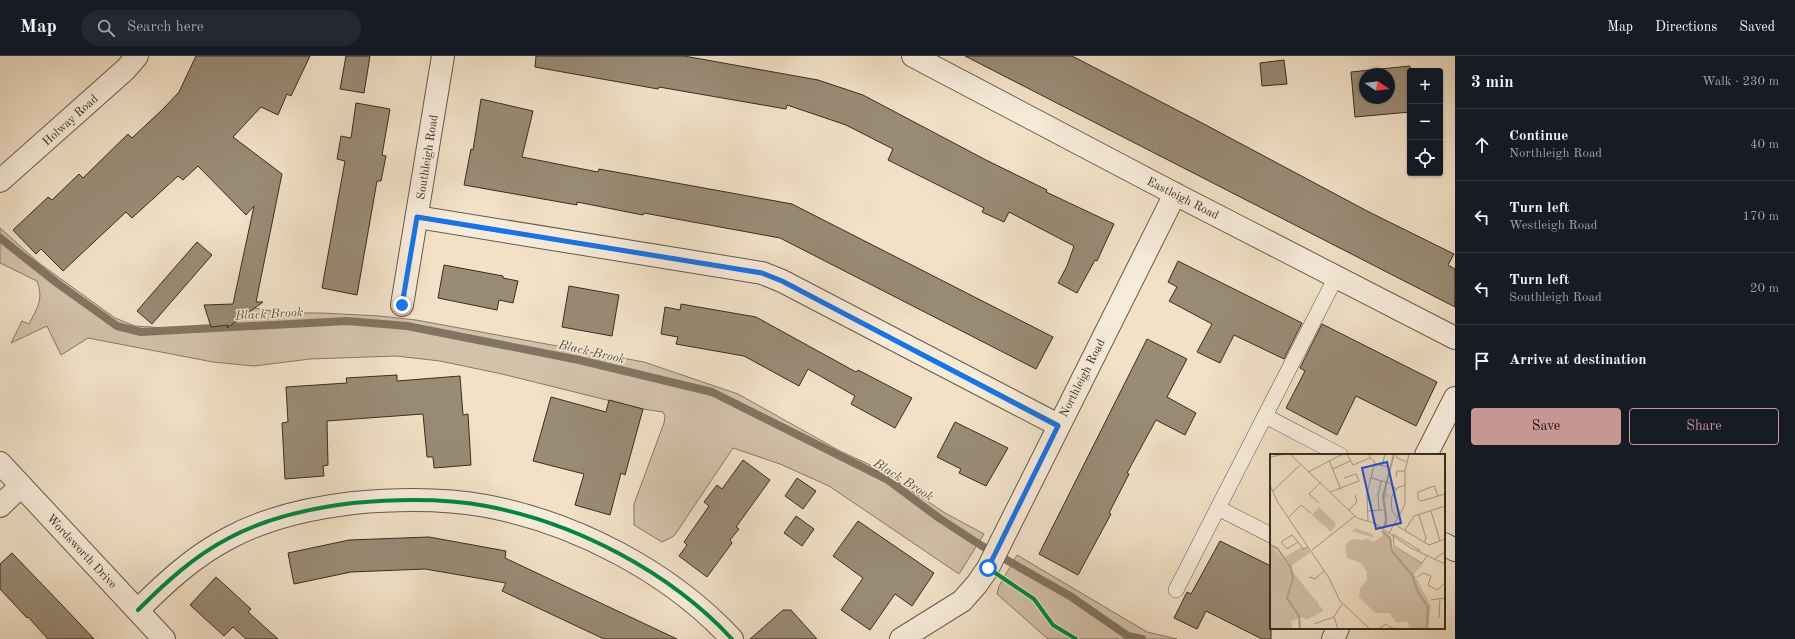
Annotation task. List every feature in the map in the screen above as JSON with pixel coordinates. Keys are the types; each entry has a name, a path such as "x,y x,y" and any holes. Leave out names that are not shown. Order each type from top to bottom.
{"street":[{"name":"Holway Road","path":"0,181 115,79 137,56"},
{"name":"Southleigh Road","path":"402,305 443,56"},
{"name":"Eastleigh Road","path":"913,56 1175,194 1455,338"},
{"name":"Northleigh Road","path":"901,639 962,601 977,584 988,568 1175,194"},
{"path":"417,217 762,273 782,281 1058,426"},
{"path":"1427,454 1455,398"},
{"name":"Wordsworth Drive","path":"0,463 164,639"},
{"path":"0,506 21,486"},
{"path":"138,610 161,586 189,563 229,538 262,524 328,506 391,500 443,501 486,506 525,516 574,533 622,555 674,586 732,639"},
{"path":"1445,545 1455,550"},
{"path":"1332,639 1337,629"}],"lane":[{"path":"1176,590 1336,277"},
{"path":"1265,416 1338,454"},
{"path":"1218,508 1270,534"}],"shaded area":[{"path":"0,228 39,263 115,318 135,326 165,328 231,325 255,308 283,313 322,313 379,316 416,320 644,362 738,394 840,451 881,470 945,513 984,534 959,574 829,486 780,464 733,448 674,536 662,542 634,525 634,504 664,423 665,416 663,412 643,409 502,374 440,361 396,356 310,359 254,366 213,362 88,338 61,355 47,326 11,343 22,321 29,324 39,304 40,293 37,281 0,263"},
{"path":"1017,555 1147,632 1177,639 1048,639 997,594 999,586"}],"building":[{"path":"196,56 310,56 291,96 287,94 278,115 261,107 233,137 282,174 256,302 263,302 227,328 228,325 211,327 204,305 233,304 254,206 246,215 198,166 183,180 178,176 132,218 126,212 63,271 41,249 36,254 13,230 48,197 52,200 79,174 83,178 128,134 132,138 163,109 179,92"},
{"path":"346,56 370,56 364,93 340,89"},
{"path":"536,56 684,56 818,80 863,95 986,160 1047,190 1046,192 1114,224 1097,261 1095,260 1077,293 1058,283 1067,266 1074,246 1009,212 1004,222 982,212 984,208 888,160 893,149 846,125 787,105 786,109 659,87 658,89 535,67"},
{"path":"965,56 1072,56 1369,212 1454,254 1448,265 1455,269 1455,307"},
{"path":"1284,60 1287,84 1262,86 1260,63"},
{"path":"1410,66 1410,68 1407,68 1407,112 1355,117 1351,72 1359,71 1359,104 1395,104 1395,68 1390,68"},
{"path":"481,99 533,111 522,157 598,172 599,169 792,204 1053,337 1036,369 780,238 644,213 643,215 577,202 577,205 464,185 471,149 473,150"},
{"path":"356,103 390,109 382,155 386,156 381,181 377,181 357,295 322,288 345,161 337,159 341,136 351,138"},
{"path":"197,242 212,255 152,324 137,311"},
{"path":"1178,261 1302,323 1284,359 1234,335 1220,363 1197,352 1212,324 1169,301 1177,287 1168,282"},
{"path":"444,265 503,276 503,278 518,281 513,303 499,300 497,310 438,298"},
{"path":"569,286 619,295 612,336 562,327"},
{"path":"681,304 756,317 856,372 858,370 912,398 895,428 851,404 855,396 808,369 799,386 744,356 676,344 678,337 661,334 665,307 680,310"},
{"path":"1322,324 1437,382 1416,426 1356,396 1337,435 1286,408 1305,371 1300,368"},
{"path":"1147,339 1187,359 1167,397 1196,413 1185,435 1156,420 1127,473 1129,474 1109,513 1111,514 1078,575 1039,554"},
{"path":"397,375 397,381 460,376 463,415 468,414 471,465 434,468 433,457 427,457 423,414 327,421 328,465 323,466 324,476 285,479 282,423 288,422 286,387 347,383 346,378"},
{"path":"551,397 606,412 609,400 643,409 625,475 621,473 610,515 575,505 584,474 533,461"},
{"path":"955,422 1008,448 986,486 959,473 961,469 937,457"},
{"path":"743,460 770,480 736,527 739,529 730,540 732,543 707,577 679,556 687,545 684,542 709,506 704,502 717,485 722,489"},
{"path":"797,478 816,491 803,509 785,496"},
{"path":"796,516 814,529 802,546 784,533"},
{"path":"858,521 934,573 912,606 895,594 870,630 841,610 863,578 833,556"},
{"path":"429,537 506,551 505,558 677,639 604,639 502,591 506,583 425,569 351,572 294,584 288,553 349,540"},
{"path":"1220,541 1270,566 1271,639 1262,639 1206,611 1197,629 1174,618 1187,592 1191,594"},
{"path":"12,553 94,639 48,639 28,617 27,618 0,589 0,564"},
{"path":"216,577 251,609 248,612 278,639 246,639 233,627 224,636 190,605"},
{"path":"783,610 791,610 817,639 750,639"}],"waterway":[{"name":"Black Brook","path":"0,238 57,283 117,326 141,332 347,321 407,326 579,360 712,392 888,480 939,518 982,546 1070,596 1128,636 1142,639"}],"cycle path":[{"path":"417,217 762,273 782,281 1058,425"},
{"path":"138,610 169,580 204,553 243,531 273,519 305,511 353,503 436,500 469,503 520,514 587,538 620,554 651,572 680,592 732,639"},
{"path":"988,568 1034,599 1053,625 1076,639"}],"route":[{"path":"402,305 417,217 762,273 782,281 1058,426 988,568"}]}
